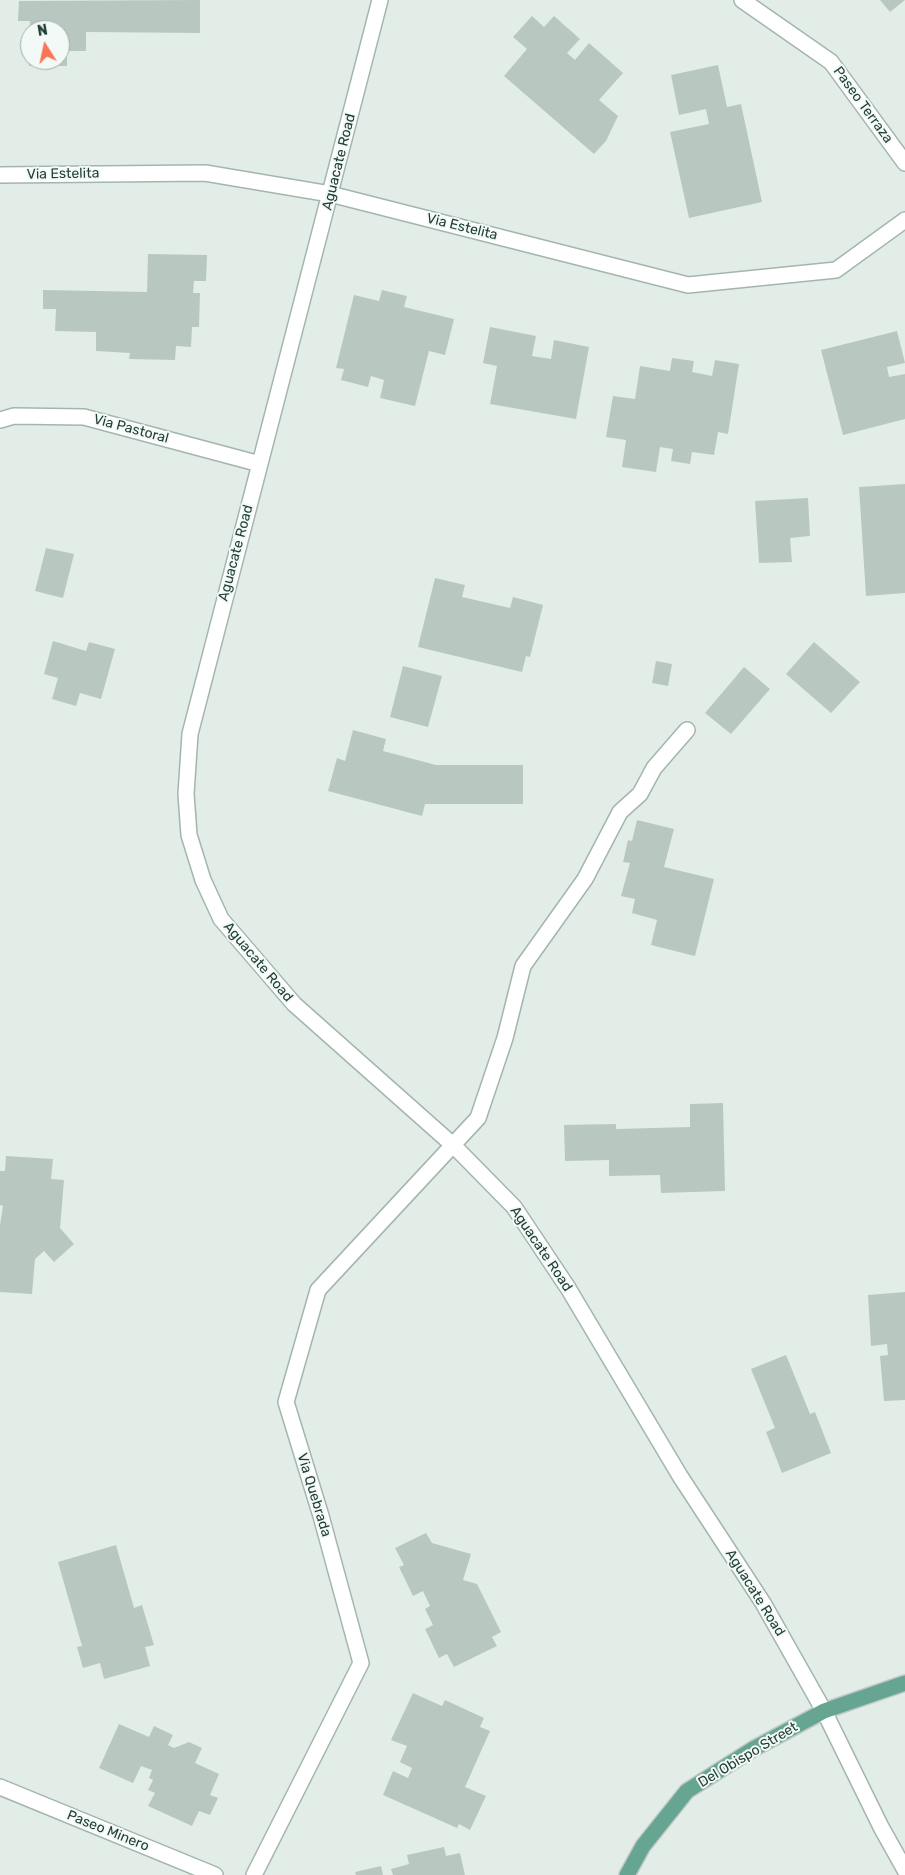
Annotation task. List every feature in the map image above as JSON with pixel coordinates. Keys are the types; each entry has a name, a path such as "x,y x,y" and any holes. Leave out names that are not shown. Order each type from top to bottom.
{"main road":[{"name":"Del Obispo Street","path":"627,1875 643,1846 687,1791 753,1749 824,1711 905,1683"}],"street":[{"name":"Aguacate Road","path":"380,0 190,734 186,794 188,835 203,880 221,919 251,955 294,1004 454,1146 514,1207 568,1288 680,1476 764,1603 824,1711 880,1827 905,1870"},
{"name":"Paseo Terraza","path":"742,0 831,62 905,163"},
{"name":"Via Estelita","path":"0,175 205,173 330,194 688,285 836,270 905,220"},
{"name":"Via Pastoral","path":"0,420 14,416 84,417 260,464"},
{"name":"Via Quebrada","path":"254,1875 362,1663 321,1516 286,1402 318,1290 478,1118 505,1038 523,966 585,879 620,812 640,794 654,768 687,730"},
{"name":"Paseo Minero","path":"0,1787 215,1875"}],"building":[{"path":"200,0 200,33 86,32 86,51 70,51 70,20 18,21 19,1"},
{"path":"880,0 905,0 890,12"},
{"path":"532,16 544,27 554,16 580,39 567,53 575,60 589,43 623,73 599,100 618,116 606,141 594,154 504,76 527,49 513,37"},
{"path":"718,65 727,107 741,104 762,202 689,218 670,132 709,124 706,109 679,115 671,75"},
{"path":"148,254 207,255 206,281 194,281 193,293 200,293 199,327 192,327 191,347 176,346 175,360 129,359 130,353 96,351 96,332 55,331 56,309 43,309 43,290 147,292"},
{"path":"382,290 407,296 404,307 454,319 445,355 429,351 415,406 380,398 384,380 371,376 368,387 341,380 344,369 336,368 354,295 379,301"},
{"path":"490,327 536,336 532,356 551,359 554,340 589,347 576,419 490,404 497,366 483,363"},
{"path":"897,331 905,363 887,367 889,377 905,374 905,419 843,435 821,350"},
{"path":"672,358 694,361 692,372 712,376 715,360 739,364 728,434 718,432 714,455 692,452 690,464 671,461 673,449 660,447 656,472 622,467 626,440 606,437 613,396 635,399 640,366 670,371"},
{"path":"905,484 905,593 866,596 859,487"},
{"path":"808,498 810,536 790,538 792,562 759,563 755,501"},
{"path":"46,548 74,554 63,598 35,591"},
{"path":"435,578 465,585 462,597 510,608 513,597 543,605 530,657 526,656 522,672 418,647"},
{"path":"53,641 86,651 89,642 115,649 101,699 80,693 76,706 52,699 58,678 44,674"},
{"path":"814,642 860,682 831,713 786,674"},
{"path":"656,661 672,664 668,686 652,683"},
{"path":"403,666 442,676 428,727 390,717"},
{"path":"744,667 770,689 731,734 705,713"},
{"path":"353,730 386,739 383,751 436,765 523,765 523,804 425,804 422,816 328,791 337,758 345,761"},
{"path":"637,820 674,829 664,867 714,879 695,956 651,945 657,920 632,913 635,899 621,896 630,863 623,862 628,840 632,841"},
{"path":"723,1103 725,1191 661,1193 660,1175 609,1176 609,1160 565,1161 564,1125 616,1124 616,1129 690,1127 690,1104"},
{"path":"6,1156 53,1159 51,1179 64,1180 60,1228 74,1244 54,1262 44,1251 35,1259 32,1294 0,1292 0,1225 3,1206 0,1205 0,1171 5,1171"},
{"path":"905,1292 905,1400 884,1401 880,1356 888,1355 887,1344 871,1346 868,1295"},
{"path":"786,1355 810,1414 815,1412 831,1453 782,1473 766,1432 775,1428 751,1369"},
{"path":"426,1533 432,1543 471,1554 463,1580 477,1584 501,1632 492,1637 497,1646 454,1667 447,1654 439,1658 425,1629 433,1625 425,1609 430,1606 423,1591 413,1596 399,1567 404,1565 395,1548"},
{"path":"116,1545 134,1608 142,1605 154,1645 145,1647 150,1666 104,1679 100,1663 83,1668 77,1647 82,1646 58,1562"},
{"path":"413,1693 442,1706 445,1700 484,1718 480,1727 490,1731 465,1787 486,1796 470,1830 459,1824 457,1828 383,1795 393,1771 408,1778 412,1768 400,1762 407,1746 391,1740"},
{"path":"119,1724 149,1737 154,1726 173,1735 168,1745 174,1748 189,1742 202,1748 195,1763 219,1774 210,1795 218,1798 210,1815 199,1811 192,1826 148,1806 155,1793 148,1790 153,1780 149,1778 152,1770 141,1766 133,1783 99,1768"},
{"path":"444,1847 446,1856 460,1853 465,1875 393,1875 391,1869 409,1864 407,1855"},
{"path":"381,1866 383,1875 356,1875 355,1872"}]}
